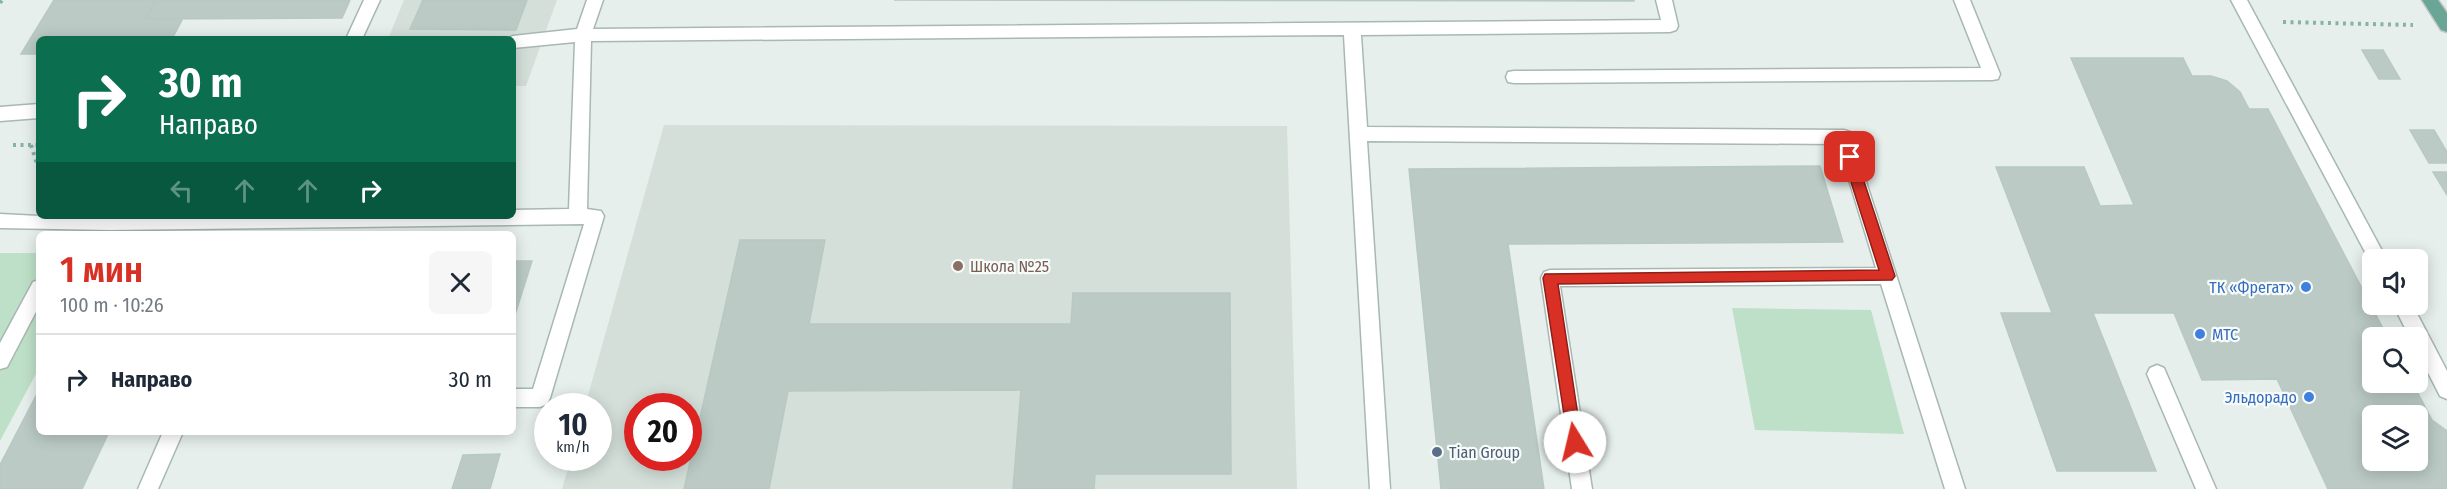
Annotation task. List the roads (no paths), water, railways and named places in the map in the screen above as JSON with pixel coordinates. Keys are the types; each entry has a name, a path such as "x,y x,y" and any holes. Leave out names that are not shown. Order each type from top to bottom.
{"main road":[{"path":"2430,0 2447,26"}],"lane":[{"path":"355,36 372,0"},
{"path":"578,218 583,35 595,0"},
{"path":"516,42 583,35 1670,26 1664,0"},
{"path":"1514,77 1992,74 1962,0"},
{"path":"2239,0 2372,249"},
{"path":"1352,28 1380,489"},
{"path":"0,114 36,111"},
{"path":"1358,134 1844,137 1955,489"},
{"path":"516,219 595,216 540,398 516,398"},
{"path":"0,221 73,224 494,219"},
{"path":"1582,489 1550,278 1888,276"},
{"path":"0,361 36,294"},
{"path":"2408,315 2447,390"},
{"path":"2157,374 2206,489"},
{"path":"148,489 172,435"}],"place":[{"name":"Школа №25","path":"958,266"},
{"name":"ТК «Фрегат»","path":"2306,287"},
{"name":"МТС","path":"2200,334"},
{"name":"Эльдорадо","path":"2309,397"},
{"name":"Tian Group","path":"1437,452"}]}
